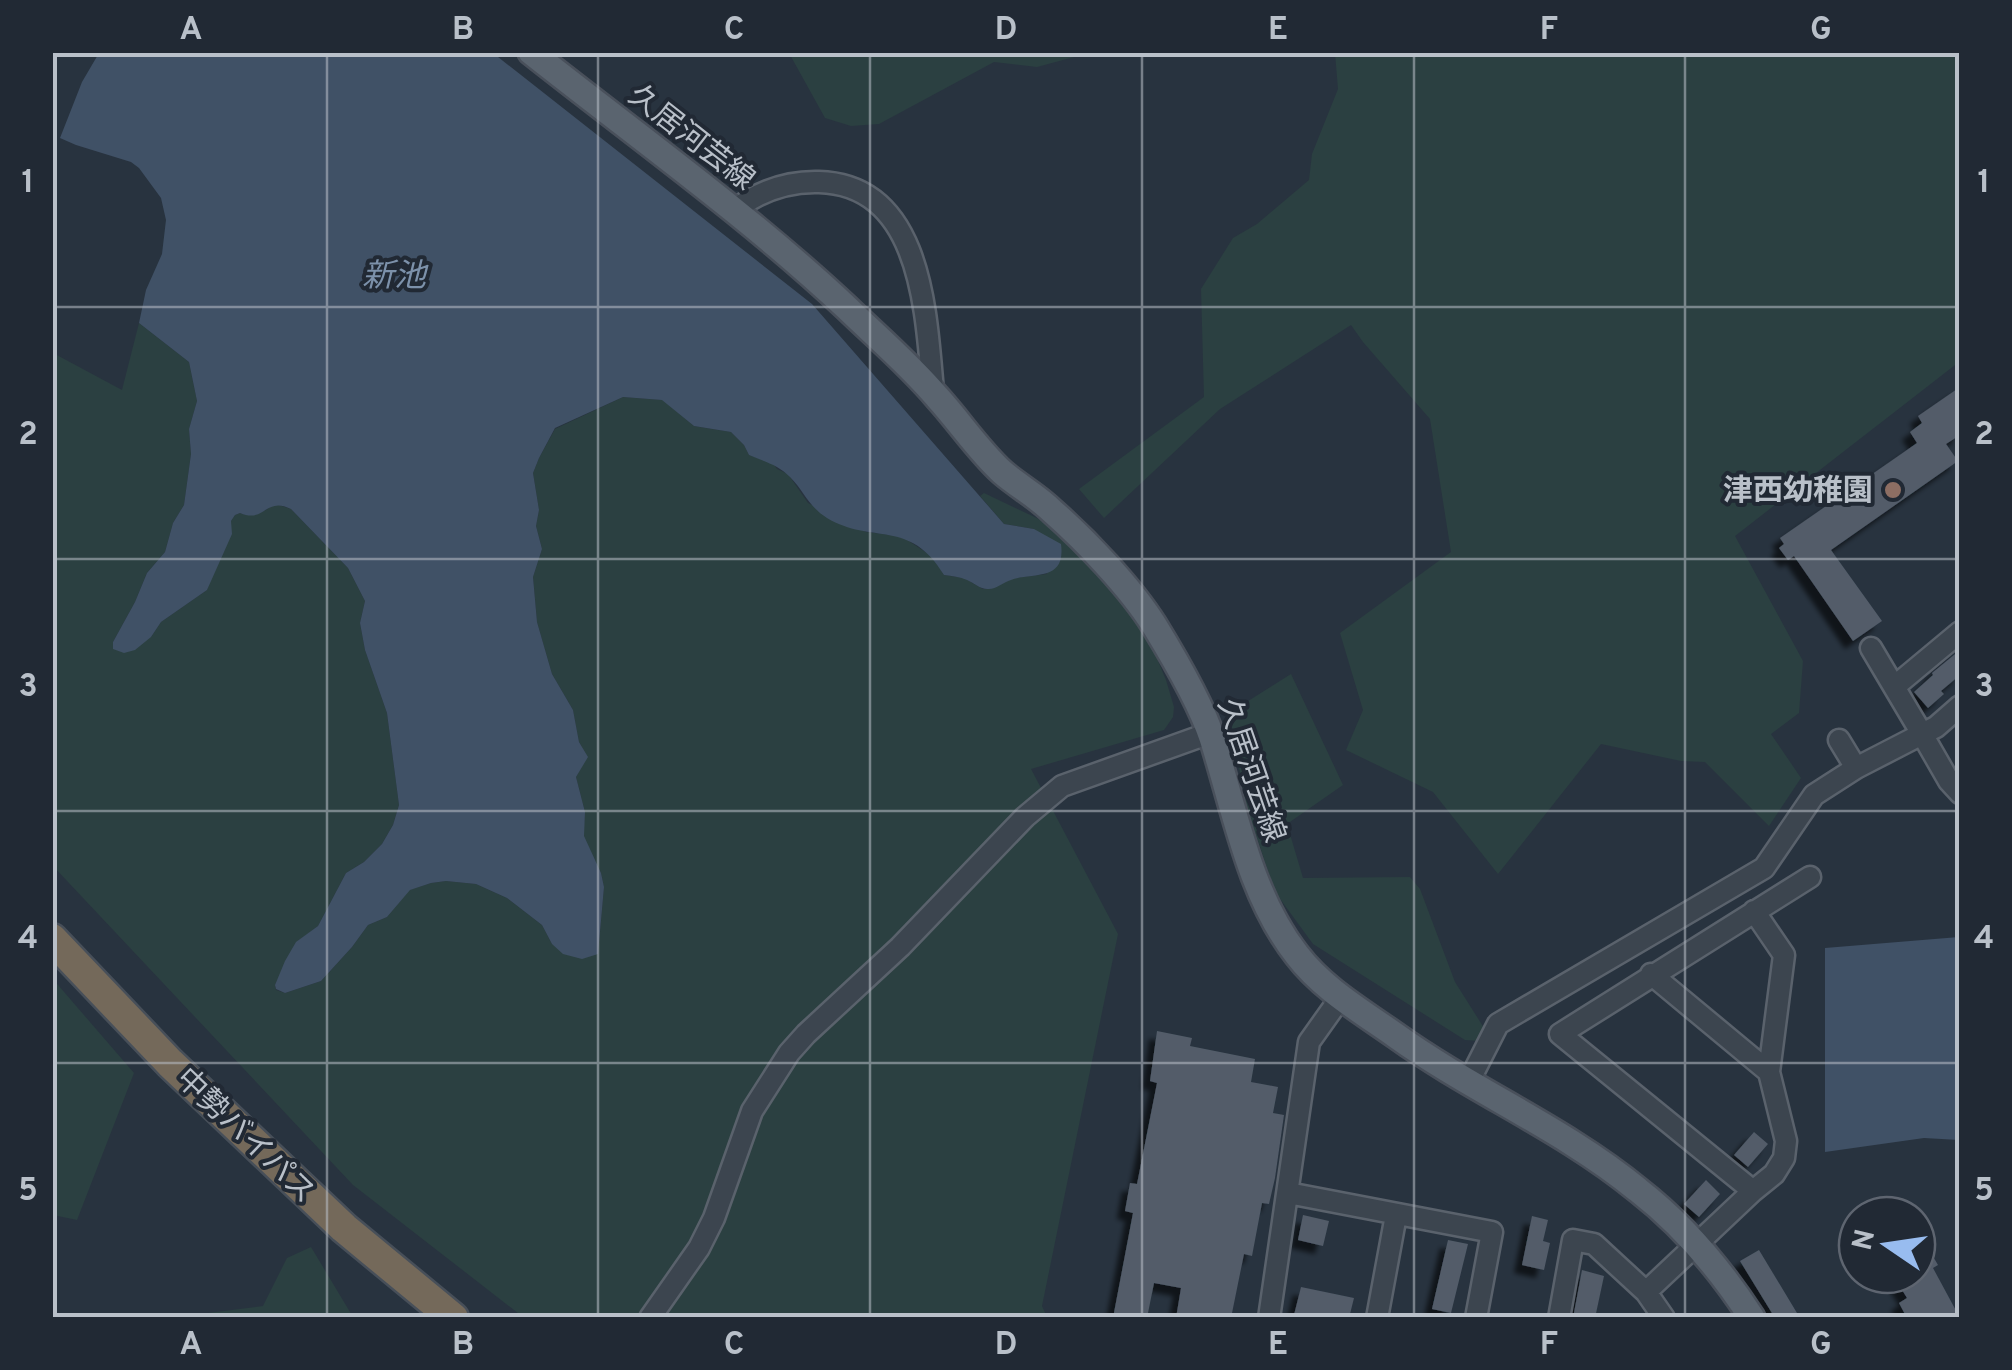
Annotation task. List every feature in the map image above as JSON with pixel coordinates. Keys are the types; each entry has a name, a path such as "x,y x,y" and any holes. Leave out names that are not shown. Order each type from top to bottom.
{"highway":[{"name":"中勢バイパス","path":"52,938 170,1063 344,1228 453,1318"}],"main road":[{"name":"久居河芸線","path":"531,52 733,211 846,307 933,392 1000,470 1052,510 1130,592 1176,663 1210,733 1246,850 1270,910 1296,955 1342,997 1434,1063 1609,1168 1661,1209 1696,1245 1752,1318"}],"street":[{"path":"733,211 753,196 774,188 815,182 857,190 878,203 903,234 912,256 920,288 933,392"},
{"path":"1894,687 1960,632"},
{"path":"1872,648 1949,781 1960,793"},
{"path":"1468,1083 1498,1024 1764,868 1814,795 1856,768 1936,727 1960,706"},
{"path":"650,1318 699,1248 714,1218 752,1111 789,1052 806,1034 900,948 1025,817 1062,786 1210,733"},
{"path":"1839,740 1856,768"},
{"path":"1753,1191 1560,1034 1810,877"},
{"path":"1646,1292 1774,1174 1784,1158 1786,1141 1768,1072 1784,955 1754,912"},
{"path":"1651,974 1768,1072"},
{"path":"1268,1318 1309,1042 1342,997"},
{"path":"1288,1194 1492,1232 1476,1318"},
{"path":"1378,1318 1396,1215"},
{"path":"1559,1318 1573,1240 1594,1244 1646,1292 1664,1318"}],"green space":[{"path":"789,53 1089,53 1037,67 994,62 879,124 851,126 825,118"},
{"path":"1335,53 1959,53 1959,362 1735,536 1803,661 1799,713 1771,734 1801,778 1769,826 1705,762 1681,761 1601,744 1498,874 1433,792 1346,750 1363,710 1340,633 1451,552 1430,419 1351,325 1220,409 1104,518 1079,489 1204,397 1201,289 1233,238 1257,224 1309,180 1312,154 1338,89"},
{"path":"139,323 189,362 197,401 189,429 191,454 184,505 173,523 165,552 147,573 113,642 151,637 161,622 207,590 235,515 254,515 276,504 291,509 348,568 365,601 360,623 387,713 399,805 382,844 346,873 318,926 296,943 275,985 276,990 285,993 321,981 368,925 387,917 409,890 446,881 476,884 507,898 542,925 552,944 598,954 604,887 583,836 585,812 576,777 587,756 579,742 573,710 552,674 537,622 533,577 542,549 536,526 539,510 533,473 555,429 623,397 663,400 694,426 731,432 749,455 773,463 788,474 808,503 866,532 901,536 933,557 944,575 964,578 983,589 1014,578 1047,574 1034,529 1004,524 980,496 984,493 1043,521 1073,543 1133,611 1151,644 1174,707 1173,717 1164,730 1031,769 1118,934 1042,1306 1047,1317 523,1317 353,1185 53,866 53,353 122,390"},
{"path":"1291,674 1343,785 1287,824 1303,878 1410,877 1420,889 1455,982 1484,1028 1479,1041 1465,1040 1313,944 1275,892 1246,805 1229,713"},
{"path":"52,978 134,1073 77,1220 53,1215"},
{"path":"311,1247 353,1317 176,1317 263,1306 287,1258"}],"water":[{"name":"新池","path":"99,53 493,53 812,304 1004,524 1034,529 1061,544 1059,565 1046,573 989,589 944,575 931,557 904,539 844,526 827,518 786,473 749,455 731,432 694,426 662,400 623,397 555,428 533,473 539,510 536,526 542,549 533,577 537,622 552,674 573,710 579,742 588,757 576,777 585,812 584,836 604,887 598,954 582,959 563,954 552,944 542,925 507,898 476,884 446,881 410,890 387,917 368,925 321,981 285,993 276,989 296,942 318,926 346,873 382,844 393,825 399,805 387,713 365,650 360,623 365,601 348,568 291,509 282,506 255,515 235,515 231,521 232,534 207,590 161,622 135,650 124,653 113,649 147,573 165,552 173,523 184,505 191,454 189,429 197,401 189,362 139,323 146,290 162,254 166,220 161,198 131,162 60,138 82,82"},
{"path":"1959,937 1959,1140 1924,1138 1825,1152 1825,948"}],"building":[{"path":"1960,387 1960,435 1946,444 1958,461 1831,550 1882,621 1853,641 1794,556 1788,560 1779,548 1784,544 1780,538 1917,443 1910,432 1922,423 1918,416"},
{"path":"1960,650 1960,675 1928,708 1914,692"},
{"path":"1157,1031 1192,1038 1190,1046 1255,1059 1251,1082 1278,1087 1273,1113 1284,1115 1275,1178 1269,1204 1262,1203 1252,1256 1244,1254 1231,1318 1176,1318 1181,1288 1154,1283 1147,1318 1113,1318 1133,1213 1125,1211 1130,1183 1137,1184 1157,1083 1150,1081"},
{"path":"1754,1132 1768,1144 1748,1167 1734,1155"},
{"path":"1706,1180 1720,1194 1699,1217 1684,1204"},
{"path":"1303,1215 1329,1221 1323,1246 1298,1240"},
{"path":"1532,1216 1548,1220 1543,1241 1550,1243 1544,1270 1522,1265"},
{"path":"1448,1240 1468,1244 1451,1313 1432,1309"},
{"path":"1759,1250 1800,1318 1775,1318 1740,1261"},
{"path":"1582,1270 1604,1276 1595,1318 1573,1318"},
{"path":"1937,1275 1960,1318 1907,1318 1899,1303 1907,1298 1905,1295 1937,1295"},
{"path":"1301,1287 1354,1298 1349,1318 1294,1315"}],"place":[{"name":"津西幼稚園","path":"1893,490"}]}
